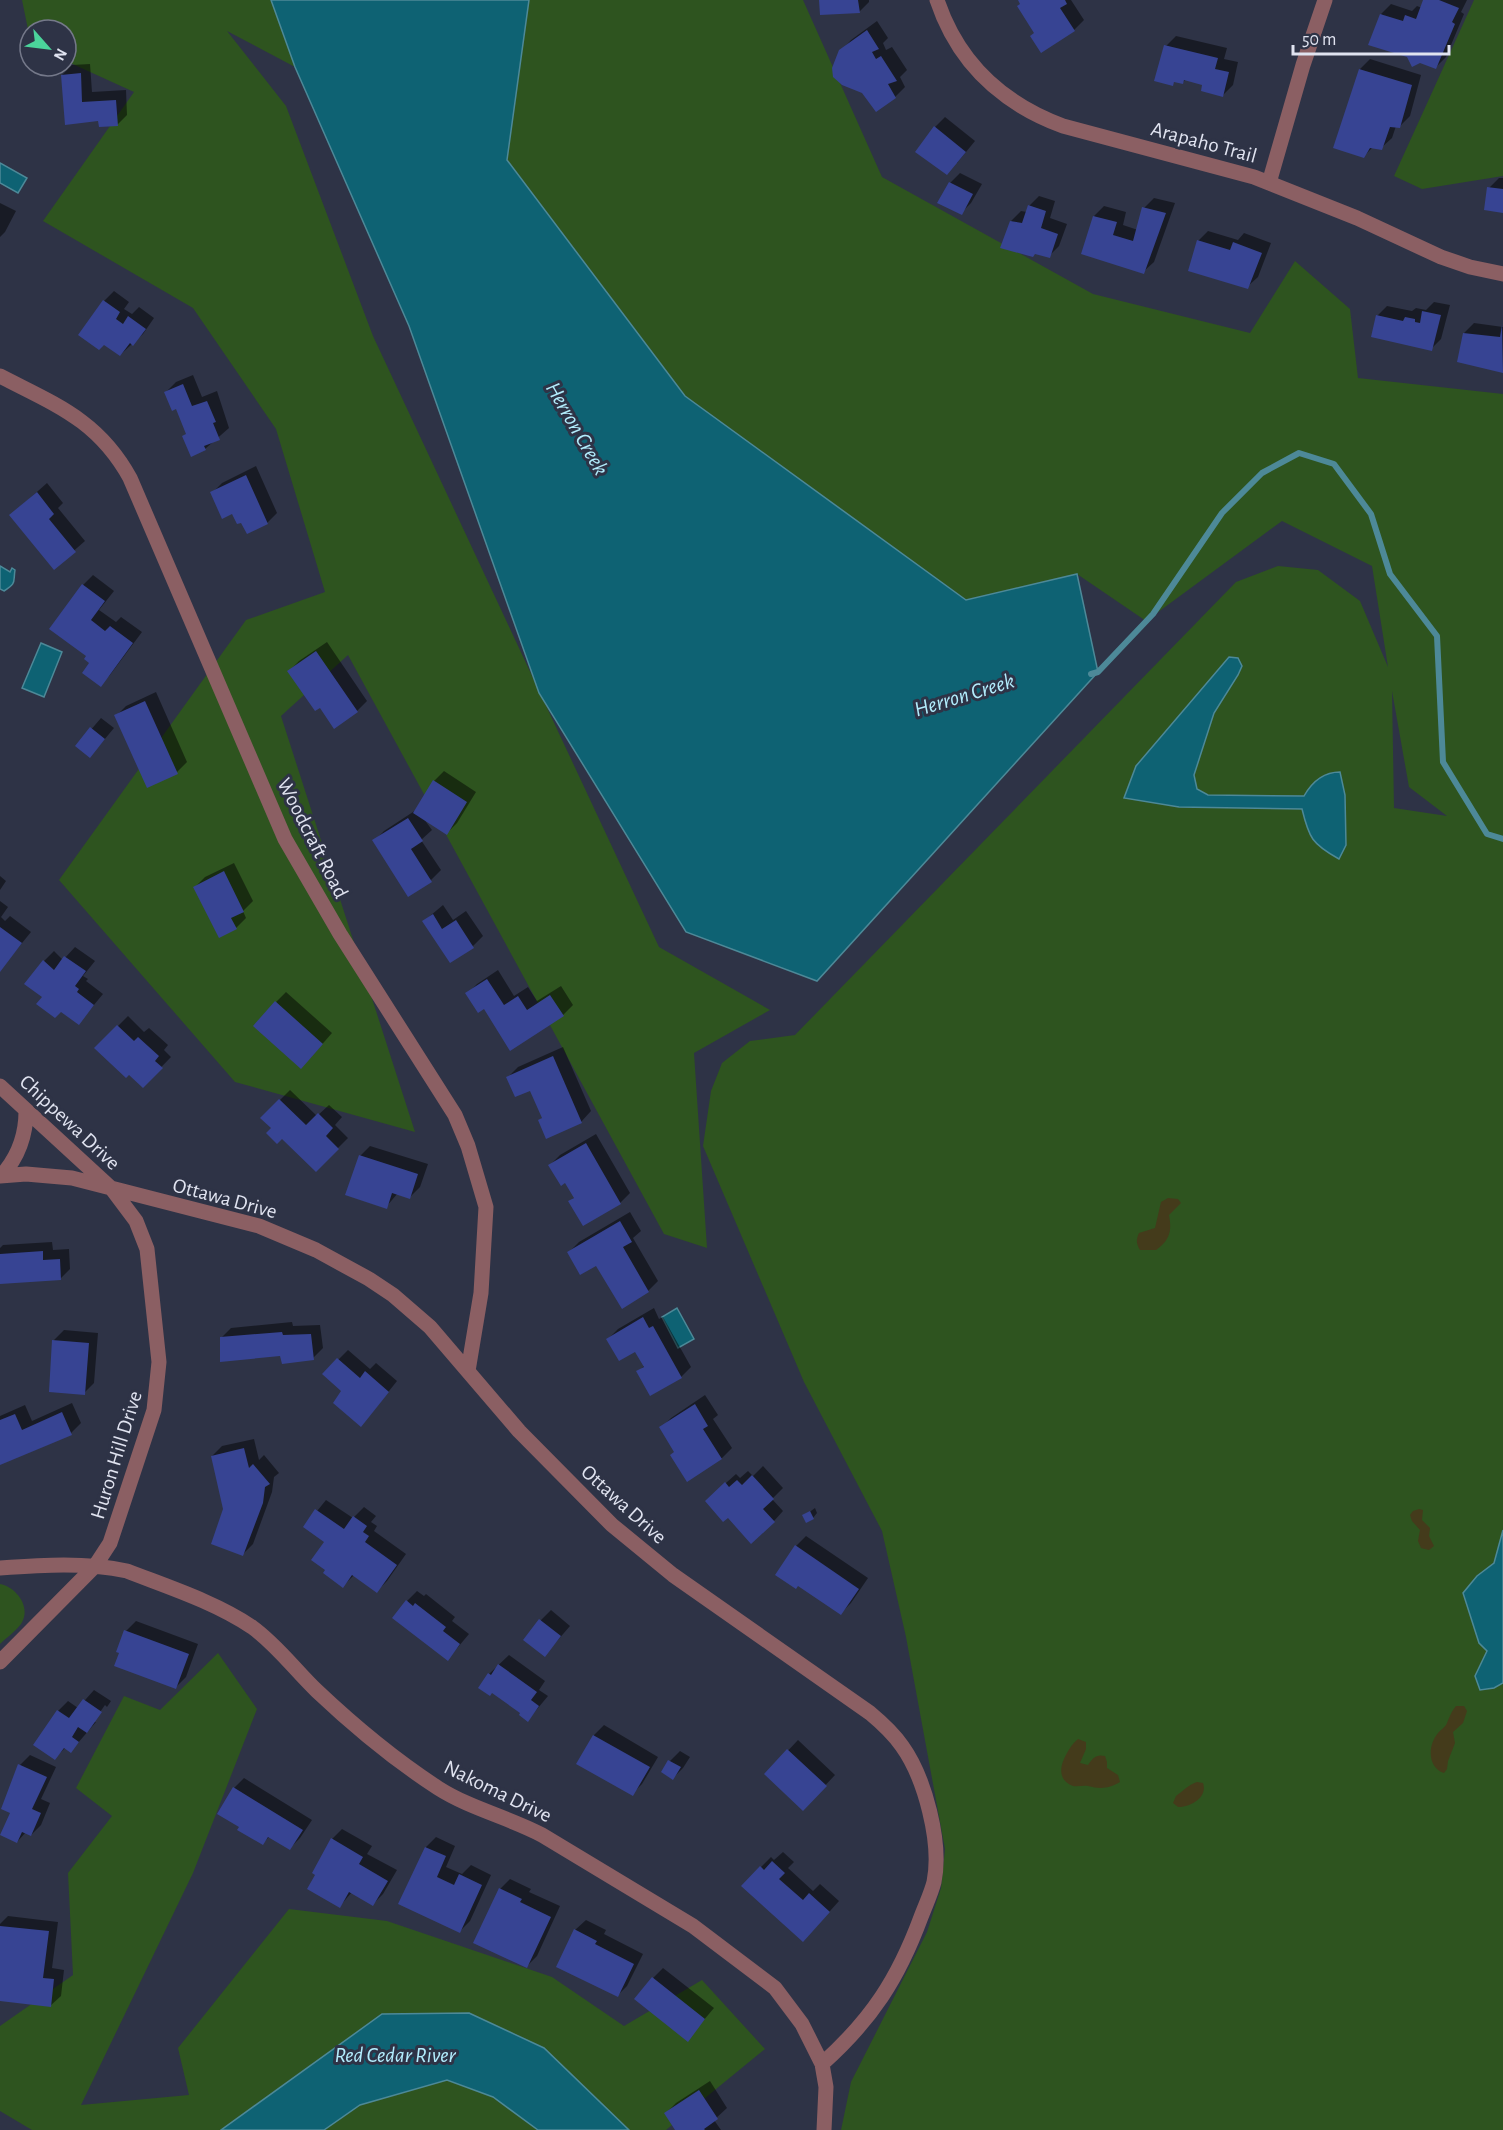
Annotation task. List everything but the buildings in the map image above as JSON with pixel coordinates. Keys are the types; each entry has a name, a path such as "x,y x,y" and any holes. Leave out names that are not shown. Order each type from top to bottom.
{"street":[{"name":"Arapaho Trail","path":"937,0 951,34 970,63 986,80 1021,108 1063,126 1269,183 1357,218 1442,257 1470,267 1503,274"},
{"path":"1269,183 1303,65 1325,0"},
{"name":"Woodcraft Road","path":"0,376 70,412 86,423 122,463 285,839 340,934 455,1115 471,1156 486,1206 481,1293 468,1371"},
{"name":"Chippewa Drive","path":"0,1086 112,1189"},
{"path":"1,1176 21,1146 26,1111"},
{"name":"Ottawa Drive","path":"1,1176 51,1175 72,1178 259,1226 316,1250 369,1279 393,1295 430,1327 519,1431 612,1525 673,1575 870,1713 893,1734 911,1760 929,1812 935,1860 934,1882 908,1952 887,1991 859,2029 822,2064"},
{"name":"Huron Hill Drive","path":"0,1662 95,1566 110,1543 154,1410 159,1362 147,1250 136,1221 112,1189"},
{"name":"Nakoma Drive","path":"0,1568 95,1566 127,1570 233,1615 271,1642 310,1684 360,1730 438,1788 479,1810 542,1835 693,1926 775,1988 802,2024 822,2064 826,2087 824,2130"}],"green space":[{"path":"22,0 271,0 295,67 227,31 286,106 373,336 659,947 770,1010 694,1053 707,1248 664,1234 348,655 281,716 415,1132 235,1082 59,880 246,620 325,592 276,429 193,308 43,221 134,92 78,66 78,18 26,18"},
{"path":"529,0 803,0 882,177 1093,294 1250,333 1295,261 1350,309 1358,378 1503,394 1503,2130 841,2130 851,2082 927,1932 941,1888 945,1849 906,1637 882,1531 804,1382 703,1146 711,1091 722,1063 750,1041 795,1035 1236,582 1278,566 1318,570 1360,601 1388,667 1372,566 1282,521 1146,621 1077,574 966,600 685,396 507,160","holes":["1392,691 1409,787 1447,816 1394,808"]},
{"path":"1474,0 1503,0 1503,176 1422,189 1394,176"},
{"path":"0,1584 17,1593 25,1611 21,1624 0,1644"},
{"path":"218,1653 257,1709 193,1873 81,2105 189,2095 178,2048 289,1909 387,1921 552,1977 624,2026 702,1980 765,2049 666,2130 629,2130 543,2048 382,2014 221,2130 32,2130 0,2111 0,2026 73,1975 68,1873 112,1816 76,1788 124,1696 160,1710"},
{"path":"447,2080 493,2097 538,2130 324,2130 360,2105"}],"sand":[{"path":"1168,1198 1178,1199 1181,1203 1169,1215 1170,1230 1167,1239 1156,1250 1140,1250 1137,1242 1139,1233 1155,1228 1161,1202"},
{"path":"1419,1509 1423,1510 1422,1520 1430,1528 1429,1536 1434,1546 1429,1550 1421,1548 1418,1541 1420,1530 1410,1515"},
{"path":"1456,1706 1464,1706 1467,1711 1463,1723 1453,1732 1455,1743 1444,1773 1432,1762 1432,1744"},
{"path":"1078,1739 1086,1742 1086,1749 1080,1763 1088,1765 1095,1757 1105,1756 1107,1768 1118,1775 1120,1782 1100,1788 1073,1786 1065,1781 1061,1771 1062,1763"},
{"path":"1197,1782 1203,1783 1201,1797 1183,1807 1178,1807 1173,1803 1176,1796"}],"water":[{"path":"271,0 529,0 507,160 685,396 966,600 1077,574 1098,672 817,981 686,932 539,693 409,326 295,67"},
{"path":"0,163 27,178 18,193 0,183"},
{"path":"0,566 10,572 12,568 15,570 13,584 4,591 0,589"},
{"path":"41,643 62,652 44,697 22,688"},
{"path":"1229,657 1238,658 1242,666 1214,713 1194,775 1197,789 1208,795 1304,796 1319,779 1334,772 1340,772 1345,795 1346,845 1339,859 1323,849 1313,839 1302,809 1179,807 1124,798 1136,766"},
{"path":"677,1308 694,1339 678,1348 662,1317"},
{"path":"1503,1530 1503,1683 1494,1688 1480,1690 1475,1676 1487,1651 1479,1643 1463,1593 1477,1576 1494,1563"},
{"name":"Red Cedar River","path":"469,2013 544,2048 629,2130 538,2130 493,2097 447,2080 360,2105 324,2130 221,2130 382,2014"}],"waterway":[{"name":"Herron Creek","path":"1091,674 1098,672 1153,614 1222,513 1262,473 1299,453 1334,464 1371,514 1390,574 1437,636 1443,762 1487,834 1503,839"}]}
